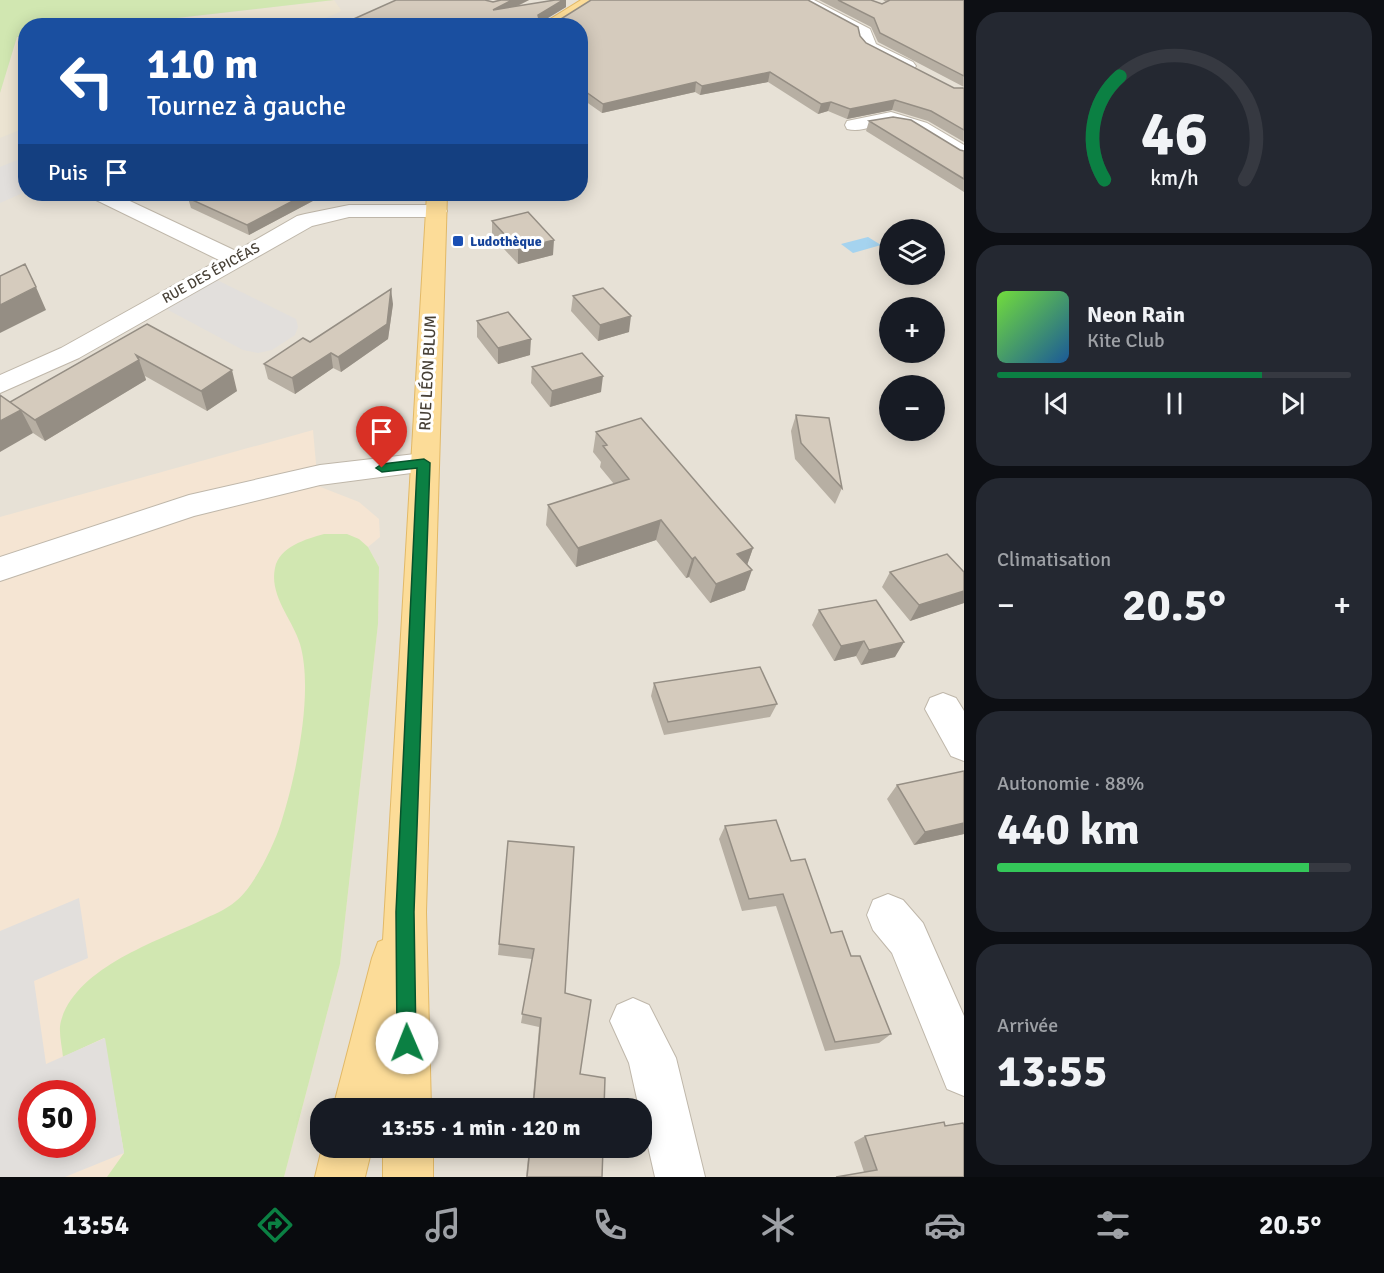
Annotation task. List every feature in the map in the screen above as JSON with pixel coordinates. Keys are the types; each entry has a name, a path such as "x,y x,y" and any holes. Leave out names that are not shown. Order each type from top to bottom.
{"main road":[{"path":"561,18 592,0"},
{"name":"RUE LÉON BLUM","path":"407,1098 405,912 437,202"},
{"name":"RUE LÉON BLUM","path":"359,1098 405,912"},
{"path":"340,1177 345,1158"},
{"path":"408,1158 408,1177"}],"street":[{"path":"803,0 864,32 870,47 919,72"},
{"path":"854,125 883,119 901,120 917,126 964,154"},
{"path":"114,201 235,259"},
{"name":"RUE DES ÉPICÉAS","path":"0,385 70,353 305,221 328,214 437,202"},
{"path":"0,569 189,506 320,475 424,463"},
{"path":"943,709 964,744"},
{"path":"888,915 908,938 964,1072"},
{"path":"633,1021 652,1058 680,1177"}],"shaded area":[{"path":"0,0 964,0 964,1177 0,1177"},
{"path":"334,0 341,10 325,18 182,18"},
{"path":"17,37 18,131 0,138 0,93"},
{"path":"18,160 18,195 0,203 0,167"},
{"path":"207,275 296,319 298,327 295,335 272,350 258,353 243,350 155,303"},
{"path":"313,430 318,486 359,502 379,519 380,537 368,547 379,567 378,624 340,964 284,1177 0,1177 0,517"},
{"path":"79,898 88,958 34,981 46,1064 105,1038 124,1153 65,1177 0,1177 0,931"}],"green space":[{"path":"0,0 334,0 176,18 18,18 18,37 0,93"},
{"path":"324,534 347,534 359,539 368,547 379,567 378,624 340,964 284,1177 107,1177 124,1153 104,1038 63,1057 61,1021 69,1002 100,972 140,948 228,907 243,895 263,865 278,832 287,804 301,734 305,686 300,644 278,598 274,578 275,568 288,549 302,541"}],"water":[{"path":"868,237 879,246 853,253 841,244"}],"building":[{"path":"396,0 485,0 493,2 512,0 493,10 563,0 538,15 539,18 356,18"},
{"path":"591,0 808,0 858,27 860,36 866,43 954,88 964,88 964,130 931,111 895,100 850,109 831,102 821,104 770,72 702,86 696,82 603,104 588,93 588,18 563,18"},
{"path":"838,0 871,0 882,4 890,0 964,0 964,76 880,33 874,18"},
{"path":"893,117 911,120 964,151 964,179 869,121"},
{"path":"195,201 293,201 247,225"},
{"path":"528,212 554,240 518,249 492,221"},
{"path":"25,264 36,287 0,305 0,276"},
{"path":"603,288 631,316 600,325 573,296"},
{"path":"391,289 387,324 338,357 331,353 292,378 264,364 303,338 310,342"},
{"path":"508,312 531,339 498,348 477,321"},
{"path":"147,324 232,370 201,391 136,355 139,360 35,420 10,402"},
{"path":"582,353 603,376 552,391 532,367"},
{"path":"0,395 21,410 0,421"},
{"path":"796,415 829,418 842,488 801,443"},
{"path":"641,418 753,548 737,554 752,570 716,584 695,557 692,559 661,520 578,548 548,505 629,479 603,446 607,445 596,432"},
{"path":"947,554 964,572 964,591 919,605 890,572"},
{"path":"876,600 904,642 869,650 864,641 841,646 819,610"},
{"path":"760,667 777,704 668,722 654,683"},
{"path":"964,771 964,823 925,832 897,785"},
{"path":"776,820 791,861 805,859 831,933 842,931 851,956 860,956 891,1034 835,1042 783,894 749,899 725,826"},
{"path":"508,841 574,847 565,993 591,1000 580,1074 605,1078 604,1098 534,1098 541,1018 522,1014 534,949 499,944"},
{"path":"944,1122 945,1126 963,1123 964,1125 964,1177 836,1177 877,1170 865,1136"},
{"path":"529,1158 603,1158 602,1177 527,1177"}],"place":[{"name":"Ludothèque","path":"458,241"}],"route":[{"path":"382,468 424,463 420,609 405,912 407,1043"}]}
